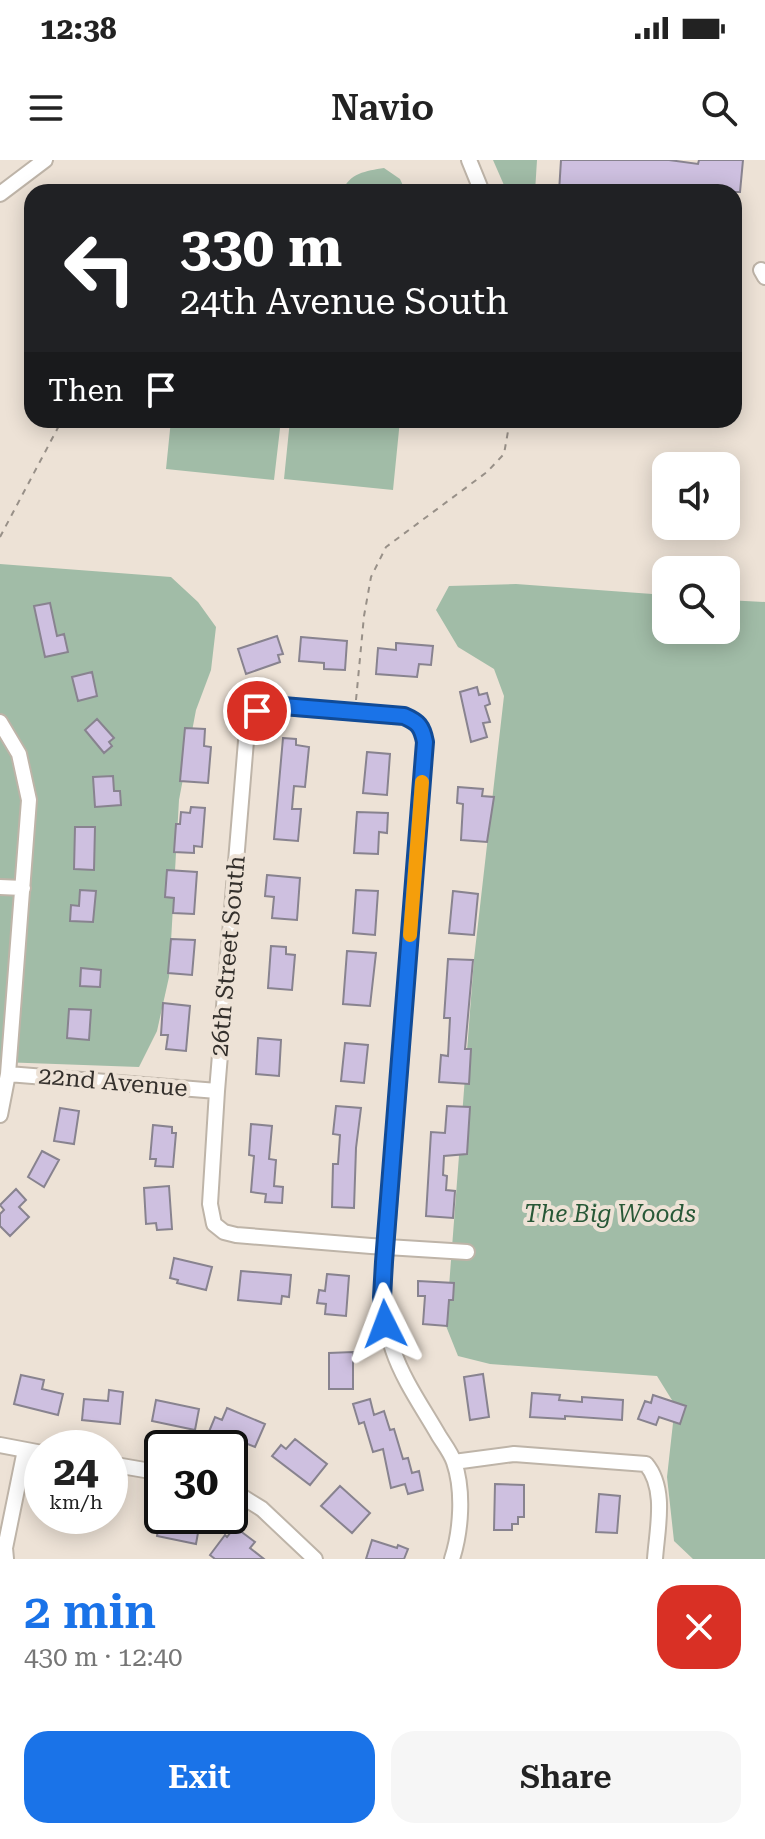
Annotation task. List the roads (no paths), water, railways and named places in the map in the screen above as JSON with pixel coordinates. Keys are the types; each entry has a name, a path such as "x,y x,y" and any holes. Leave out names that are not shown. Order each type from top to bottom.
{"street":[{"path":"0,194 45,160"},
{"path":"469,160 479,184"},
{"name":"26th Street South","path":"386,1247 425,742 418,723 404,716 269,706 257,711 247,729 217,1091 210,1204 214,1224 224,1232 236,1235 386,1247 467,1252"},
{"path":"0,722 19,754 29,800 8,1074 0,1115"},
{"path":"0,887 23,888"},
{"name":"22nd Avenue","path":"8,1074 217,1091"},
{"path":"386,1247 382,1297 392,1347 400,1368 454,1462 459,1508 457,1546 452,1559"},
{"path":"0,1445 24,1450"},
{"path":"454,1462 514,1454 646,1464 653,1475 659,1498 655,1559"},
{"path":"6,1559 5,1548 24,1455"},
{"path":"248,1500 262,1509 315,1559"}],"park label":[{"name":"The Big Woods","path":"610,1214"}]}
